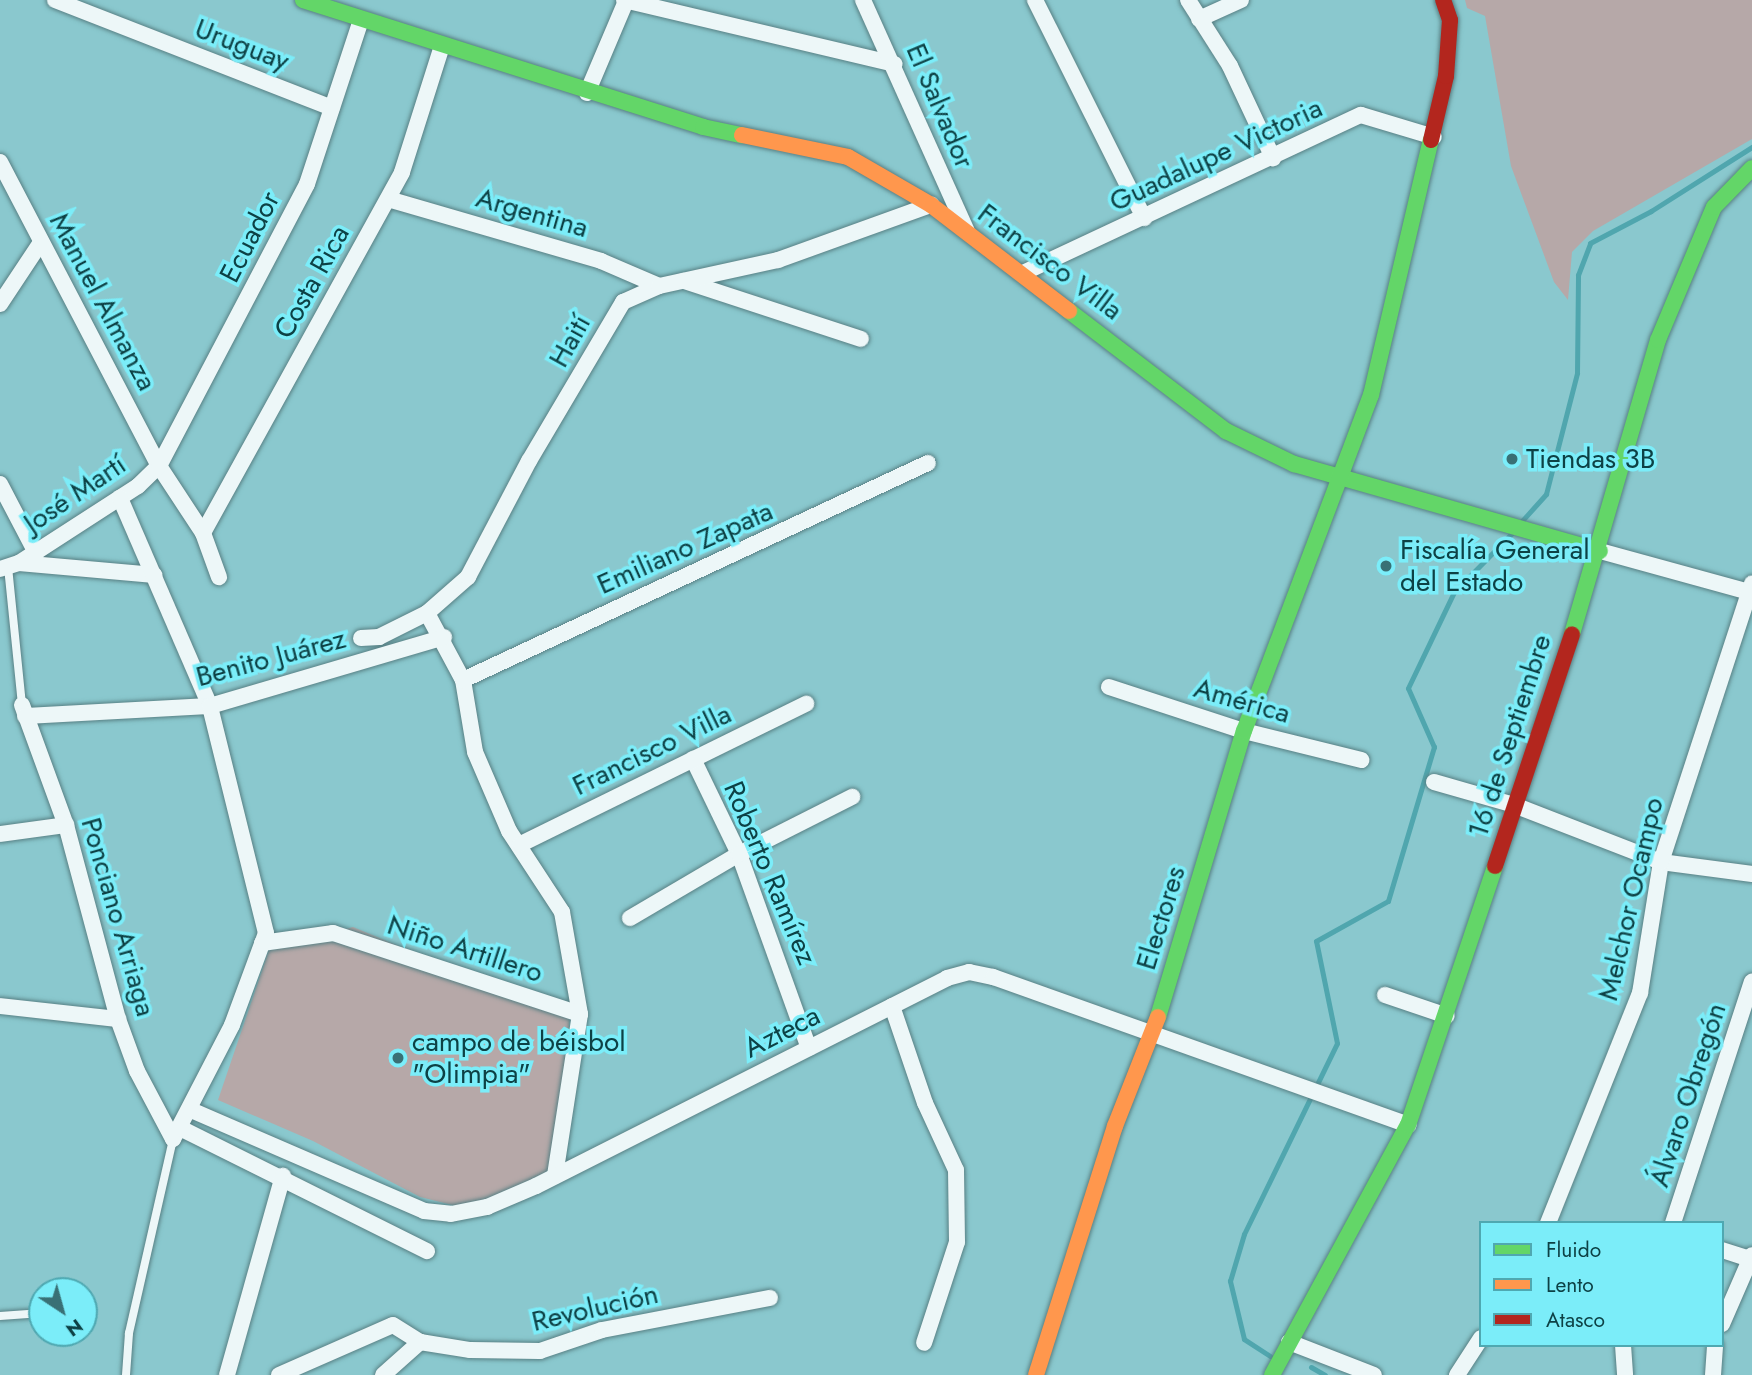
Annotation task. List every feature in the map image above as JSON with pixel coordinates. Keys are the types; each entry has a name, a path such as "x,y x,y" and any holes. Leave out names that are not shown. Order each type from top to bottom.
{"street":[{"name":"Uruguay","path":"55,0 332,108"},
{"name":"Francisco Villa","path":"303,0 328,4 361,20 587,93 703,127 827,150 870,166 931,205 1023,273 1226,431 1294,464 1600,551 1751,589"},
{"path":"587,93 625,0 894,64"},
{"name":"El Salvador","path":"863,0 968,233"},
{"path":"1035,0 1144,218"},
{"path":"1188,0 1230,66 1273,158"},
{"path":"1199,19 1241,0"},
{"name":"Electores","path":"1037,1375 1115,1125 1153,1034 1244,731 1371,395 1405,244 1434,137 1446,76 1450,20 1443,0"},
{"name":"Ecuador","path":"159,467 307,184 361,20"},
{"name":"Costa Rica","path":"204,533 402,172 442,46"},
{"name":"Guadalupe Victoria","path":"1023,273 1362,115 1434,137"},
{"name":"Manuel Almanza","path":"0,162 159,467"},
{"name":"16 de Septiembre","path":"1272,1375 1408,1125 1447,1016 1514,805 1600,551 1658,340 1714,207 1752,168"},
{"name":"Argentina","path":"388,199 601,261 659,286"},
{"name":"Haití","path":"360,638 379,636 427,613 468,577 529,461 623,302 659,286 681,280 778,260 931,205"},
{"path":"0,304 41,242"},
{"path":"681,280 861,339"},
{"name":"Emiliano Zapata","path":"463,680 928,463"},
{"path":"159,467 204,533 219,577"},
{"name":"José Martí","path":"9,566 36,553 120,498 159,467"},
{"path":"0,484 36,553"},
{"path":"120,498 210,706 266,933 232,1025 191,1110 176,1134 283,1176 426,1251"},
{"path":"9,566 154,575"},
{"name":"Melchor Ocampo","path":"1549,1221 1640,993 1661,862 1751,589"},
{"path":"427,613 444,637 463,680 475,752 509,831 521,844 562,912 580,1014 555,1176"},
{"name":"Benito Juárez","path":"24,710 210,706 444,637"},
{"name":"América","path":"1109,687 1244,731 1361,760"},
{"name":"Francisco Villa","path":"521,844 806,704"},
{"name":"Ponciano Arriaga","path":"24,710 66,825 118,1018 137,1071 176,1134"},
{"name":"Roberto Ramírez","path":"693,760 739,855 809,1048"},
{"path":"1434,782 1514,805 1661,862 1752,874"},
{"path":"631,918 739,855 852,797"},
{"path":"0,834 66,825"},
{"name":"Niño Artillero","path":"262,943 333,933 580,1014"},
{"name":"Azteca","path":"191,1110 424,1211 451,1214 487,1207 555,1176 947,978 969,972 1293,1081 1408,1125"},
{"name":"Álvaro Obregón","path":"1674,1221 1752,982"},
{"path":"1385,995 1447,1016"},
{"path":"0,1006 118,1018"},
{"path":"892,1006 925,1103 956,1170 957,1242 924,1343"},
{"path":"227,1375 283,1176"},
{"path":"1724,1250 1751,1257 1724,1319"},
{"name":"Revolución","path":"279,1375 393,1325 420,1342 470,1350 540,1351 601,1330 770,1298"},
{"path":"1457,1375 1479,1341"},
{"path":"383,1375 420,1342"},
{"path":"1289,1342 1374,1375"},
{"path":"1623,1347 1625,1375"},
{"path":"1713,1375 1715,1347"}],"lane":[{"path":"9,566 24,710"},
{"path":"125,1375 129,1333 176,1134"},
{"path":"0,1316 28,1314"}],"shaded area":[{"path":"1465,0 1752,0 1752,139 1593,231 1572,252 1568,300 1554,282 1511,166 1485,16 1467,8"},
{"name":"campo de béisbol \"Olimpia\"","path":"353,927 570,1017 551,1175 500,1199 456,1206 420,1197 313,1141 218,1100 269,950"}],"waterway":[{"path":"1520,523 1546,494 1577,373 1578,275 1590,243 1651,211 1752,147"},
{"path":"1270,1356 1244,1339 1230,1281 1244,1234 1337,1043 1316,941 1388,901 1434,747 1408,688 1454,592 1514,531"},
{"path":"1311,1367 1325,1375"}],"traffic: fast":[{"path":"303,0 703,127 742,135"},
{"path":"1158,1017 1244,731 1371,395 1431,140"},
{"path":"1572,634 1658,340 1714,207 1752,168"},
{"path":"1069,311 1226,431 1294,464 1600,551"},
{"path":"1272,1375 1408,1125 1495,866"}],"traffic: slow":[{"path":"742,135 848,157 931,205 1069,311"},
{"path":"1036,1375 1115,1126 1158,1017"}],"traffic: jam":[{"path":"1431,140 1446,76 1450,20 1443,0"},
{"path":"1495,866 1572,634"}],"place":[{"name":"Tiendas 3B","path":"1512,459"},
{"name":"Fiscalía General del Estado","path":"1386,566"},
{"name":"campo de béisbol \"Olimpia\"","path":"398,1058"}]}
